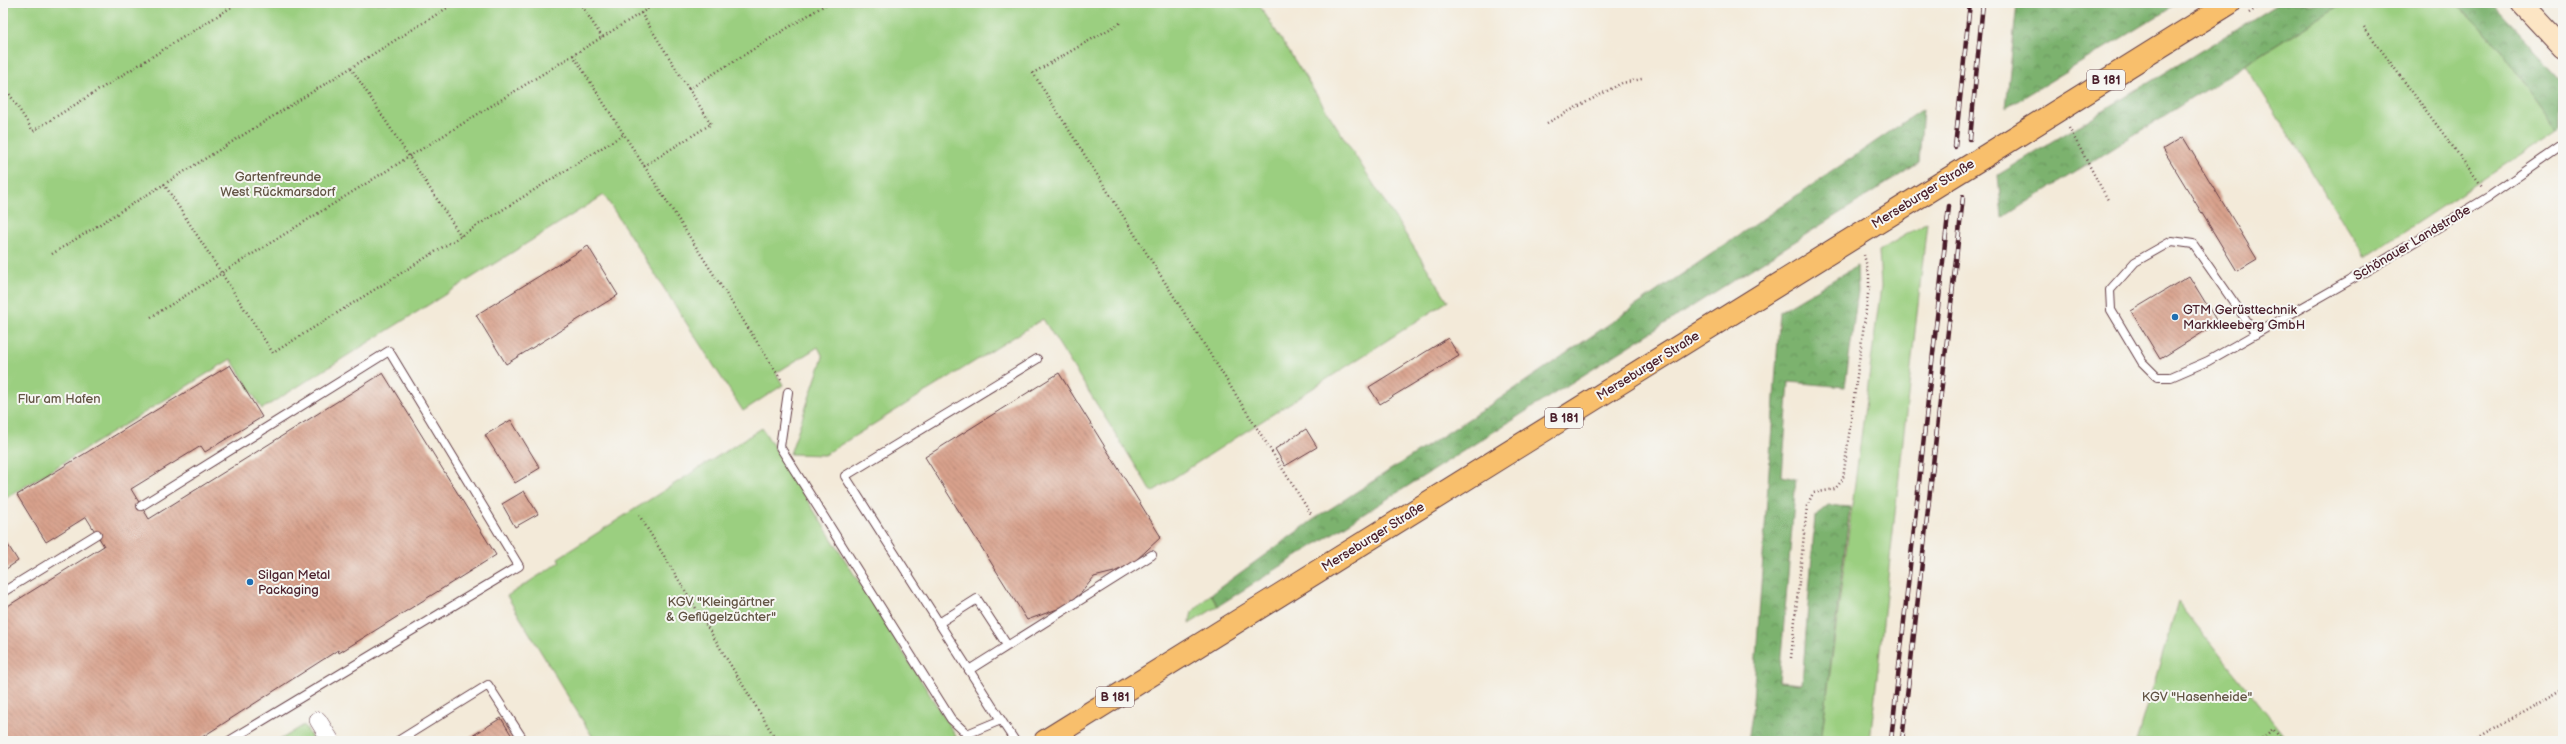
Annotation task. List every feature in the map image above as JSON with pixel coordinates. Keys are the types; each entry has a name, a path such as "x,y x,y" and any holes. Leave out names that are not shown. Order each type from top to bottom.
{"main road":[{"name":"Merseburger Straße","path":"1045,741 2230,3"}],"street":[{"path":"2522,3 2563,47"},
{"path":"318,720 331,741"}],"lane":[{"name":"Schönauer Landstraße","path":"2256,334 2193,244 2172,241 2135,262 2110,290 2111,310 2142,362 2157,376 2171,377 2208,361 2256,334 2372,268 2490,196 2563,145"},
{"path":"141,506 389,351 519,566 229,741"},
{"path":"1015,741 845,476 1037,359"},
{"path":"788,392 780,447 951,719 967,734 1001,720"},
{"path":"3,592 96,534"},
{"path":"969,670 1152,555"},
{"path":"939,622 977,599 1007,645"},
{"path":"398,741 488,686 524,741"}],"path":[{"path":"3,84 33,131 238,3"},
{"path":"52,254 455,3"},
{"path":"580,3 602,37"},
{"path":"151,317 657,3"},
{"path":"688,89 828,3"},
{"path":"641,13 711,124 644,166"},
{"path":"1120,23 1034,73 1310,514"},
{"path":"2364,27 2490,196"},
{"path":"573,55 788,392"},
{"path":"351,68 461,236"},
{"path":"1547,123 1622,83 1642,79"},
{"path":"2068,126 2108,200"},
{"path":"164,184 273,353 624,134"},
{"path":"1790,658 1807,506 1813,493 1836,489 1843,479 1869,288 1866,260 1856,236"},
{"path":"639,515 777,741"},
{"path":"2474,741 2563,689"},
{"path":"2259,741 2274,729 2283,741"}],"green space":[{"name":"Gartenfreunde West Rückmarsdorf","path":"3,3 1258,3 1448,301 1152,492 1043,319 824,455 790,454 823,357 818,347 776,373 783,385 743,411 604,195 262,409 231,359 3,500"},
{"path":"2017,3 2179,3 2006,108"},
{"path":"2279,3 2343,3 2002,218 1998,175"},
{"path":"2343,3 2457,3 2499,47 2559,129 2365,257 2245,65"},
{"path":"2457,3 2491,3 2563,80 2563,125 2559,129 2499,47"},
{"path":"1923,109 1919,163 1218,606 1211,594 1313,520 1507,394"},
{"path":"1927,222 1870,741 1821,741 1881,286 1879,251"},
{"path":"1857,266 1858,291 1845,387 1789,382 1782,476 1796,479 1779,682 1802,684 1815,516 1828,505 1850,507 1821,741 1748,741 1752,715 1780,311"},
{"name":"KGV \"Kleingärtner & Geflügelzüchter\"","path":"762,428 959,741 595,741 507,596 560,562 558,558"},
{"path":"1211,594 1218,606 1189,624 1192,612"},
{"name":"KGV \"Hasenheide\"","path":"2178,602 2288,741 2137,741"},
{"path":"304,725 314,741 278,741"}],"building":[{"path":"2183,137 2257,259 2237,271 2163,149"},
{"path":"588,246 618,295 506,364 476,315"},
{"name":"GTM Gerüsttechnik Markkleeberg GmbH","path":"2189,276 2218,323 2160,359 2131,311"},
{"path":"1448,338 1459,356 1380,404 1369,387"},
{"name":"Silgan Metal Packaging","path":"230,365 262,417 205,452 201,446 131,489 149,519 383,373 496,555 339,653 338,650 196,741 3,741 3,609 104,546 86,517 46,542 17,495"},
{"path":"1059,373 1161,537 1133,563 1114,572 1094,577 1081,593 1066,606 1027,620 925,457"},
{"path":"511,420 540,468 515,483 485,435"},
{"path":"1306,429 1317,447 1285,466 1275,449"},
{"path":"524,491 538,514 515,527 502,504"},
{"path":"3,537 18,561 3,571"},
{"path":"501,718 515,741 464,741"}],"railway":[{"path":"1955,147 1970,3"},
{"path":"1970,139 1983,3"},
{"path":"1902,741 1963,197"},
{"path":"1891,741 1949,206"}],"place":[{"name":"GTM Gerüsttechnik Markkleeberg GmbH","path":"2175,317"},
{"name":"Silgan Metal Packaging","path":"250,582"}],"park label":[{"name":"Flur am Hafen","path":"59,399"}]}
